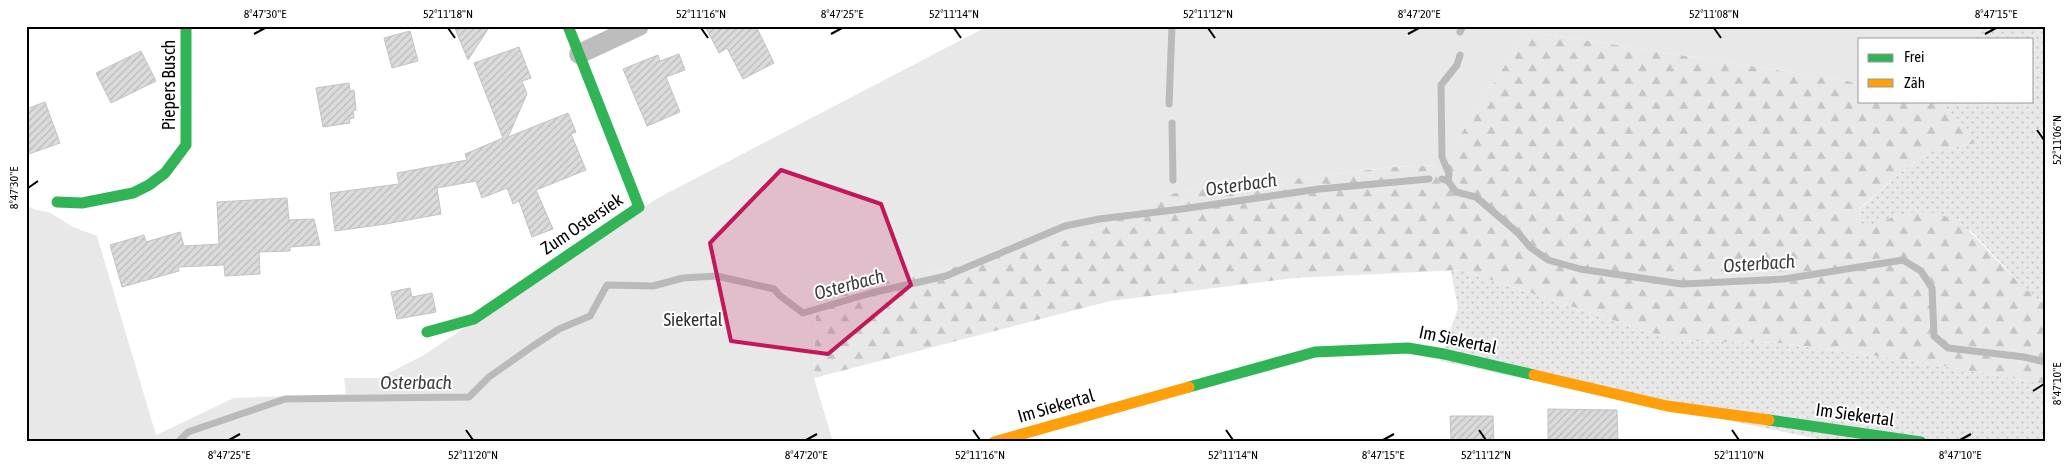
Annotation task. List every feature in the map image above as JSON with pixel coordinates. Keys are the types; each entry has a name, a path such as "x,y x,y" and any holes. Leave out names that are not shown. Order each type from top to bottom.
{"street":[{"name":"Piepers Busch","path":"57,202 82,203 133,193 149,185 165,173 186,146 186,26"},
{"name":"Zum Ostersiek","path":"428,332 474,319 640,207 568,26"},
{"path":"579,54 639,26"},
{"name":"Im Siekertal","path":"994,442 1315,352 1408,348 1444,354 1667,406 1921,442"}],"highlighted area":[{"path":"781,170 881,204 911,285 828,354 731,341 710,243"}],"green space":[{"name":"Siekertal","path":"988,26 1983,26 1976,38 1858,38 1858,83 1527,31 1441,165 1392,167 1283,180 1257,179 1169,194 1089,234 987,260 816,296 814,378 833,442 26,442 26,205 36,210 49,212 73,227 97,236 156,435 234,398 346,394 344,378 379,378 424,355 656,199"},
{"path":"1983,26 2045,26 2045,305 2028,292 1971,231 1858,230 1860,209 1901,172 1932,151 1976,143 1941,102 2034,102 2034,38 1976,38"},
{"path":"1527,31 1858,83 1858,102 1941,102 1977,143 1932,151 1901,172 1860,208 1858,229 1903,214 1924,212 1949,218 1969,231 2014,278 2045,305 2045,384 1914,361 1780,343 1677,341 1461,270 1294,278 1110,301 814,378 816,296 987,260 1089,234 1169,194 1257,179 1283,180 1392,167 1441,165"},
{"path":"1461,270 1677,341 1780,343 1914,361 2045,384 2045,442 1833,442 1440,361 1458,308 1451,271"}],"building":[{"path":"454,26 490,26 468,60"},
{"path":"705,26 756,26 774,63 743,79 727,48 719,53"},
{"path":"410,31 418,61 392,68 384,38"},
{"path":"519,47 531,78 522,81 527,94 508,137 568,113 576,132 571,134 586,170 536,190 553,229 532,237 519,201 513,204 507,188 482,198 476,181 437,188 441,214 335,231 330,193 399,184 397,173 467,160 465,154 503,138 474,63"},
{"path":"141,51 156,81 111,103 96,73"},
{"path":"679,54 685,70 666,77 680,112 647,126 623,69 658,55 660,61"},
{"path":"349,83 350,91 354,90 356,110 353,111 354,118 349,119 350,123 323,127 316,88"},
{"path":"45,102 60,143 26,155 26,109"},
{"path":"287,198 289,220 314,219 320,245 290,247 290,251 259,252 260,274 225,276 224,265 178,267 179,271 122,287 110,245 144,235 146,242 180,232 184,246 219,244 217,202"},
{"path":"410,288 412,297 432,293 436,312 397,319 391,292"},
{"path":"1548,409 1617,410 1618,442 1548,442"},
{"path":"1450,416 1493,416 1494,442 1451,442"}],"waterway":[{"path":"1169,104 1172,26"},
{"path":"1460,32 1463,26"},
{"path":"1448,181 1449,174 1442,157 1441,85 1457,65 1460,55"},
{"path":"1172,123 1173,180"},
{"name":"Osterbach","path":"178,442 188,432 285,399 469,397 489,377 533,346 559,329 590,316 607,285 653,286 683,278 717,276 774,289 803,313 871,293 946,276 1065,226 1099,219 1319,189 1429,179"},
{"name":"Osterbach","path":"1442,179 1448,181 1456,192 1476,197 1518,233 1530,247 1548,260 1580,269 1682,284 1784,279 1903,260 1921,271 1932,288 1934,336 1948,348 2024,357 2045,362"}],"traffic: fast":[{"path":"57,202 82,203 133,193 149,185 165,173 186,145 186,26"},
{"path":"427,332 474,319 639,207 568,26"},
{"path":"1189,387 1315,352 1408,348 1444,354 1534,375"},
{"path":"1769,420 1921,442"}],"traffic: slow":[{"path":"1534,375 1667,406 1769,420"},
{"path":"994,442 1189,387"}]}
